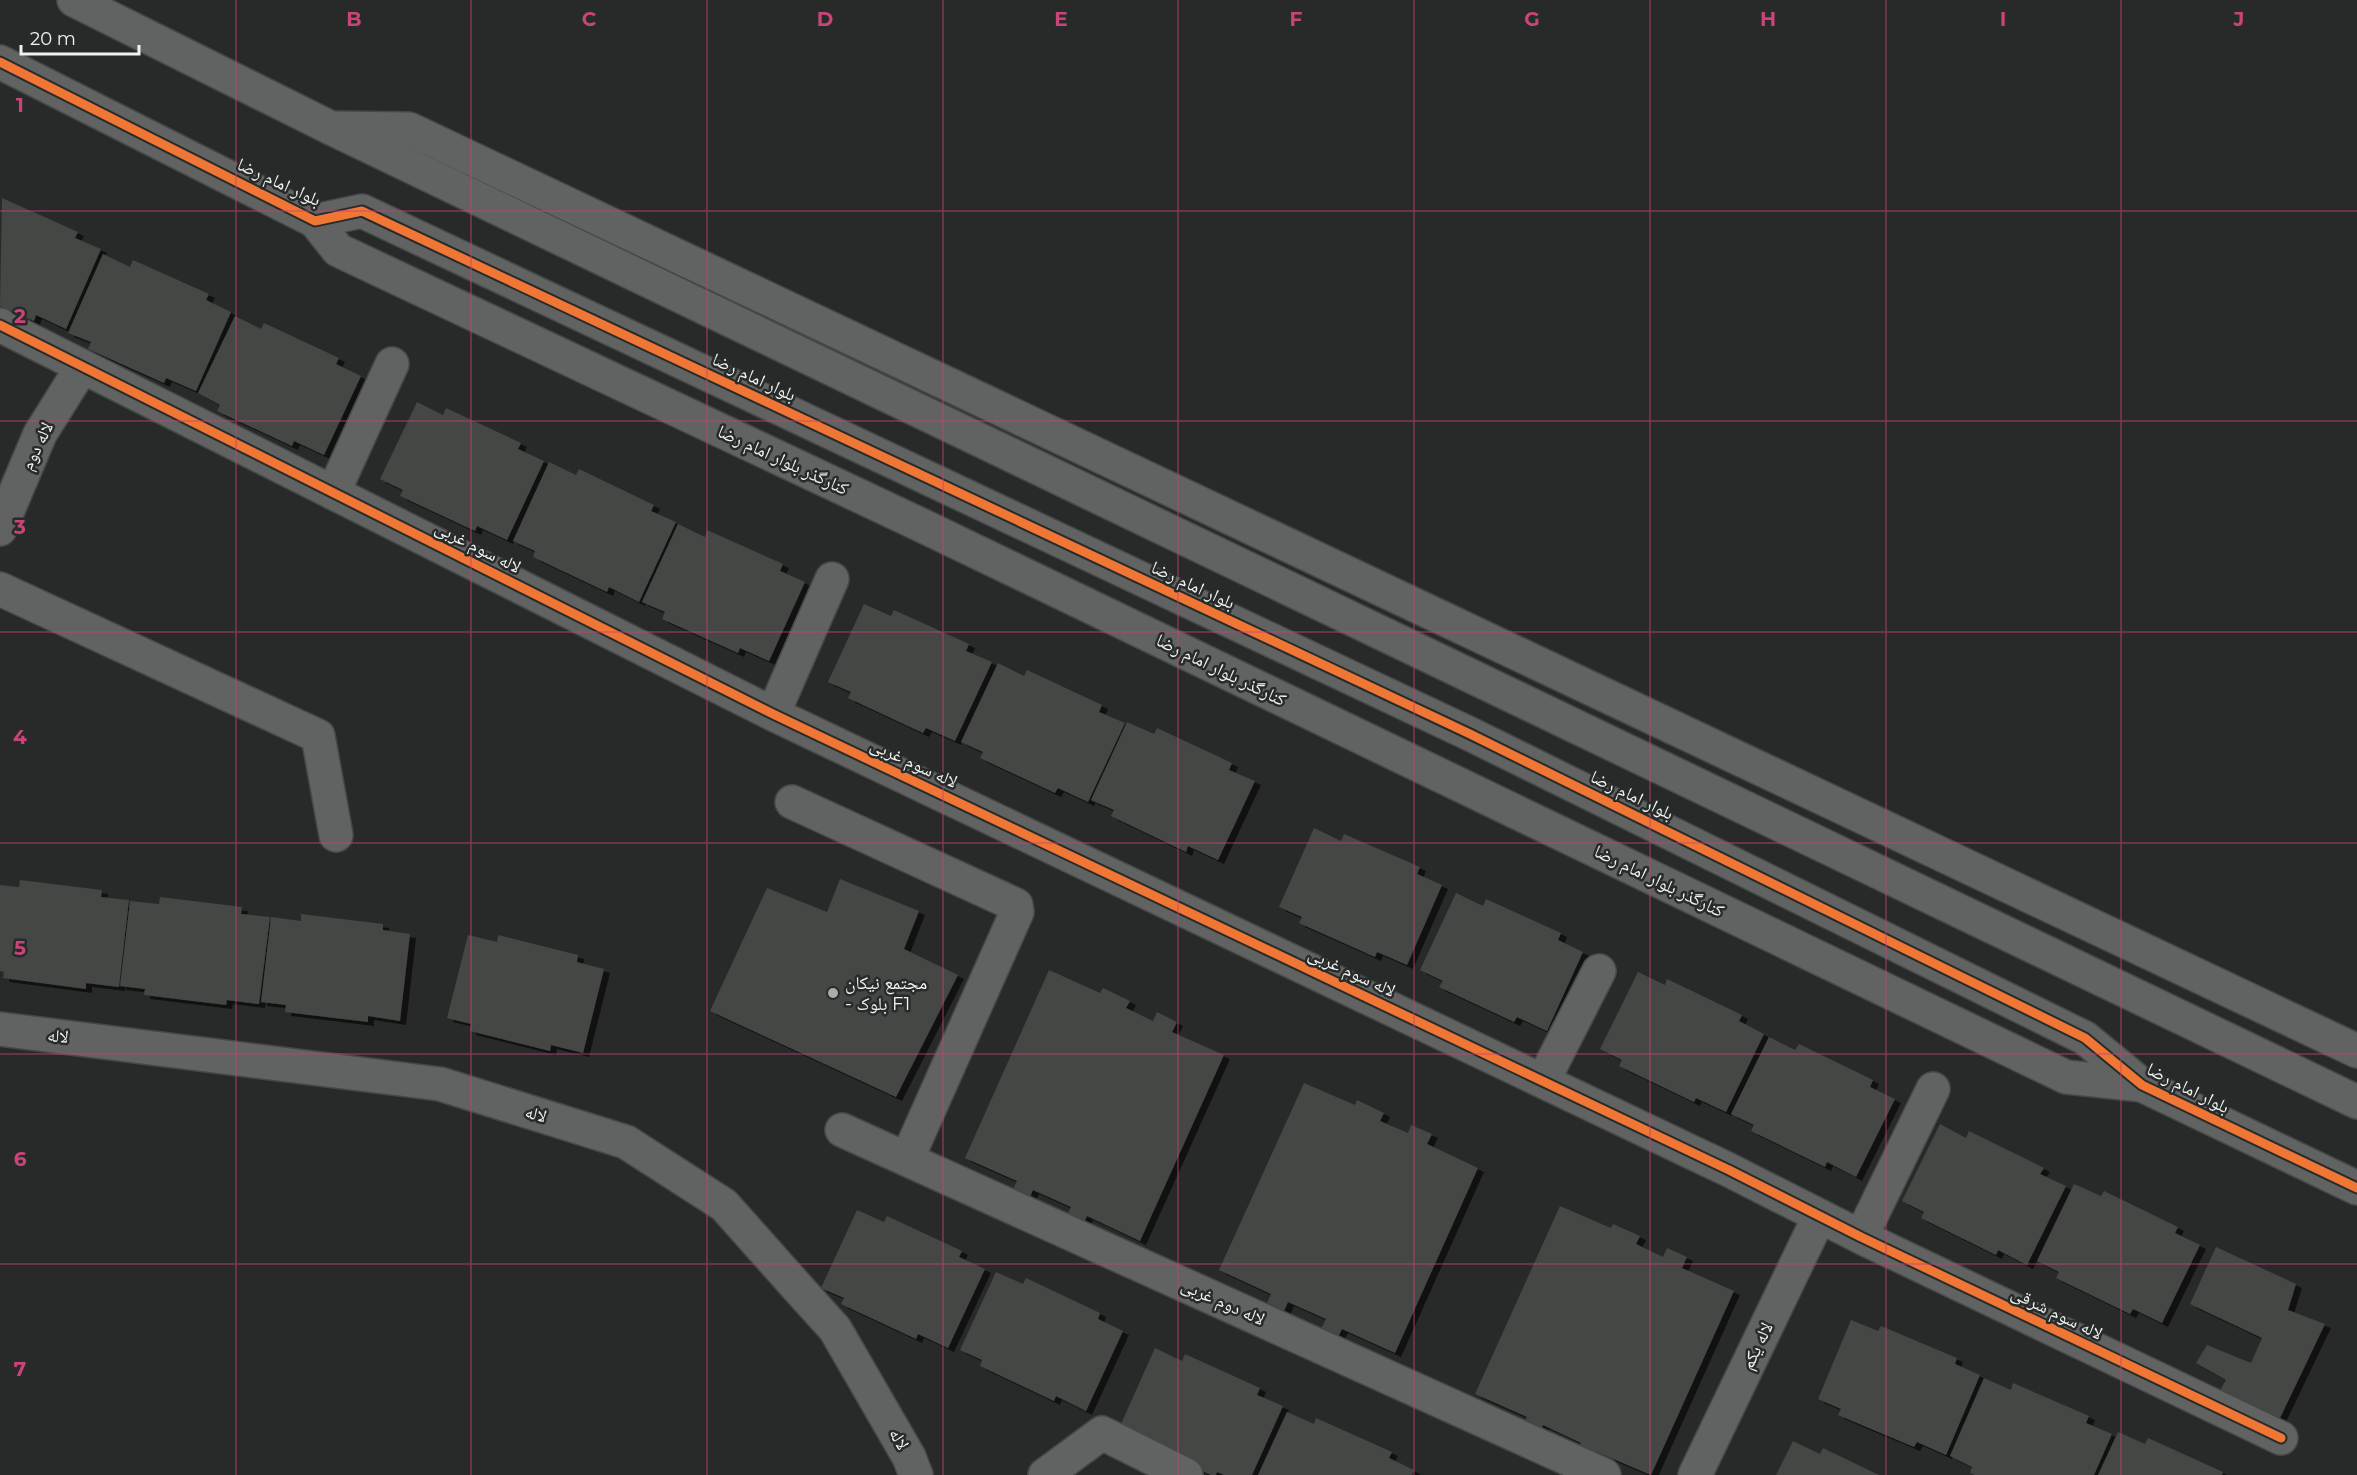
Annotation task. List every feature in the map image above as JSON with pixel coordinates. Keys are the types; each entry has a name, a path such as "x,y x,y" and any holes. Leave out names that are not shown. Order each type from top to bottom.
{"street":[{"name":"بلوار امام رضا","path":"74,0 331,128 2357,1102"},
{"name":"بلوار امام رضا","path":"0,62 315,221 362,211 1427,713 2085,1038 2142,1085 2357,1188"},
{"path":"331,128 409,129 2357,1051"},
{"name":"کنارگذر بلوار امام رضا","path":"315,221 338,250 932,530 2066,1077 2142,1085"},
{"name":"لاله سوم غربی","path":"0,325 773,714 1729,1170 1820,1217"},
{"path":"333,493 392,364"},
{"name":"لاله دوم","path":"0,529 40,434 82,367"},
{"path":"773,714 832,579"},
{"path":"0,589 318,736 336,835"},
{"path":"792,802 1016,905 1017,912 907,1159"},
{"path":"1543,1081 1599,971"},
{"name":"لاله","path":"0,1029 441,1084 626,1142 724,1205 835,1329 909,1457 916,1475"},
{"path":"1860,1237 1933,1089"},
{"name":"لاله دوم غربی","path":"842,1130 1604,1475"},
{"name":"لاله سوم شرقی","path":"1820,1217 2281,1438"},
{"name":"لاله یکم","path":"1695,1475 1820,1217"},
{"path":"1045,1475 1102,1433 1186,1475"}],"building":[{"path":"2,198 78,232 75,238 101,249 66,329 36,315 34,321 0,306"},
{"path":"103,254 130,267 133,260 209,294 206,300 231,312 196,391 166,378 164,383 88,349 91,342 68,333"},
{"path":"235,316 261,329 264,323 339,358 336,364 361,376 324,455 294,441 292,446 217,411 220,405 198,393"},
{"path":"417,402 443,415 446,408 521,443 518,449 544,461 507,540 477,526 475,531 400,496 403,490 380,479"},
{"path":"549,462 576,475 579,469 654,505 651,511 676,522 639,602 609,587 607,592 533,557 535,551 513,541"},
{"path":"678,524 705,537 707,530 783,564 780,571 805,582 769,661 740,648 738,653 662,619 665,612 642,602"},
{"path":"864,604 891,616 894,610 969,644 966,651 992,662 955,741 926,728 923,733 848,698 851,692 828,682"},
{"path":"998,663 1024,676 1027,670 1102,705 1099,712 1125,723 1088,802 1058,788 1055,793 980,758 983,752 961,742"},
{"path":"1127,722 1154,734 1157,728 1232,763 1229,770 1255,781 1218,860 1188,846 1186,852 1111,816 1114,810 1091,800"},
{"path":"1314,828 1341,841 1344,834 1420,867 1417,874 1442,885 1407,965 1377,952 1375,957 1299,923 1302,917 1279,907"},
{"name":"مجتمع نیکان - بلوک F1","path":"840,879 919,911 904,949 958,975 896,1097 710,1011 767,888 827,912"},
{"path":"20,880 102,890 101,897 129,900 119,987 86,983 86,989 3,978 4,972 0,971 0,885 19,887"},
{"path":"1456,893 1483,906 1486,899 1561,933 1558,940 1583,952 1547,1031 1517,1017 1514,1022 1439,987 1443,981 1420,970"},
{"path":"160,897 242,907 241,914 270,917 259,1004 227,1000 226,1005 144,995 145,989 120,986 130,901 159,904"},
{"path":"301,914 383,924 383,930 410,934 400,1021 368,1016 368,1022 285,1012 286,1005 261,1002 271,917 301,921"},
{"path":"468,935 497,942 498,935 578,955 577,962 604,969 583,1053 551,1045 550,1051 470,1031 471,1024 447,1018"},
{"path":"1049,970 1100,993 1103,988 1130,1001 1126,1008 1153,1021 1157,1012 1177,1022 1172,1032 1224,1055 1140,1241 1087,1216 1083,1225 1066,1217 1071,1207 1033,1190 1029,1199 1012,1191 1017,1181 965,1158"},
{"path":"1638,972 1665,985 1667,979 1742,1015 1739,1021 1764,1034 1726,1112 1696,1098 1694,1102 1619,1066 1622,1060 1600,1049"},
{"path":"1769,1037 1795,1050 1799,1044 1873,1080 1870,1087 1895,1099 1856,1177 1827,1162 1825,1167 1751,1131 1754,1125 1731,1114"},
{"path":"1304,1083 1355,1105 1357,1100 1384,1113 1380,1121 1408,1133 1411,1125 1432,1134 1427,1144 1478,1168 1395,1353 1342,1329 1338,1337 1321,1329 1326,1319 1288,1302 1284,1311 1267,1303 1271,1294 1219,1270"},
{"path":"1940,1124 1966,1138 1969,1131 2044,1168 2040,1174 2066,1186 2027,1265 1998,1250 1996,1255 1921,1218 1924,1212 1902,1201"},
{"path":"2074,1184 2101,1196 2104,1191 2178,1227 2175,1233 2200,1245 2162,1323 2133,1309 2130,1314 2056,1278 2059,1272 2037,1261"},
{"path":"1560,1206 1611,1228 1613,1224 1640,1236 1636,1244 1663,1257 1667,1248 1687,1257 1682,1268 1734,1291 1651,1475 1597,1452 1594,1461 1576,1453 1581,1443 1543,1425 1539,1434 1522,1426 1527,1417 1475,1394"},
{"path":"857,1210 884,1222 887,1216 962,1251 959,1257 985,1269 948,1348 918,1334 916,1339 841,1304 844,1298 821,1288"},
{"path":"2216,1247 2296,1284 2288,1310 2325,1324 2280,1418 2219,1392 2226,1380 2196,1363 2207,1345 2251,1363 2262,1338 2190,1304"},
{"path":"996,1272 1023,1284 1026,1278 1100,1313 1098,1319 1123,1331 1086,1411 1056,1396 1054,1401 980,1366 982,1360 960,1350"},
{"path":"1851,1320 1878,1331 1881,1326 1957,1358 1955,1364 1980,1375 1946,1455 1917,1442 1914,1447 1838,1415 1841,1409 1818,1399"},
{"path":"1155,1348 1182,1361 1185,1354 1260,1388 1257,1395 1283,1406 1252,1475 1224,1475 1217,1472 1216,1475 1211,1475 1140,1443 1120,1426"},
{"path":"1984,1378 2011,1390 2013,1383 2089,1416 2086,1423 2112,1434 2094,1475 1975,1475 1970,1473 1972,1467 1950,1456"},
{"path":"1287,1412 1314,1424 1316,1418 1392,1452 1389,1458 1414,1470 1412,1475 1258,1475"},
{"path":"2118,1432 2145,1444 2148,1438 2223,1472 2222,1475 2098,1475"},
{"path":"1793,1441 1820,1454 1823,1448 1879,1475 1776,1475"}],"cycle path":[{"path":"0,62 315,221 362,211 1470,734 2085,1038 2142,1085 2357,1188"},
{"path":"0,325 773,714 1729,1170 1861,1237 2281,1438"}],"place":[{"name":"مجتمع نیکان - بلوک F1","path":"833,993"}]}
